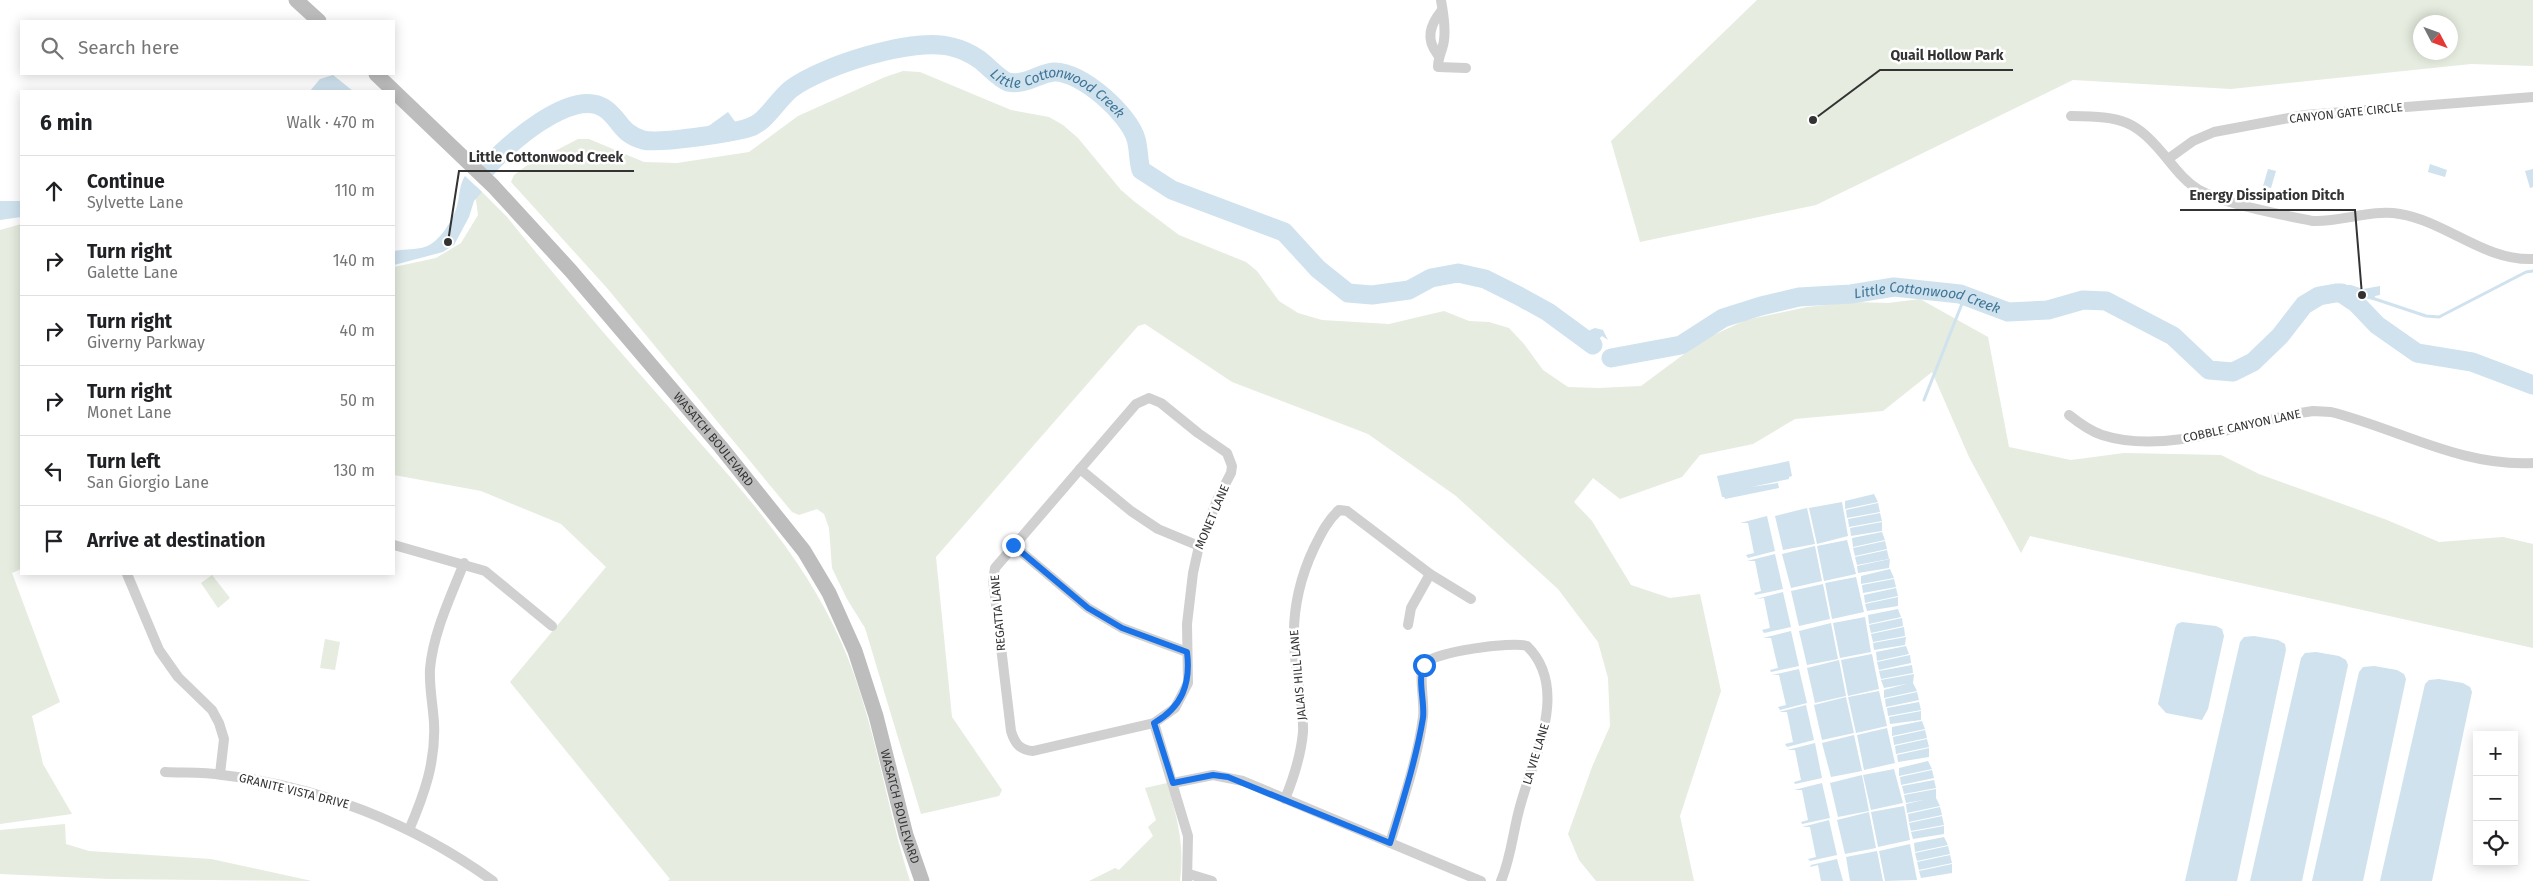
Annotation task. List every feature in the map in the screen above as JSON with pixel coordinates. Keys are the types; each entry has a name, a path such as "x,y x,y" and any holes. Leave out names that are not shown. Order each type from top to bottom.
{"main road":[{"path":"296,0 318,20"},
{"name":"WASATCH BOULEVARD","path":"377,75 393,90"},
{"name":"WASATCH BOULEVARD","path":"395,92 493,186 577,278 720,446 804,551 829,593 855,651 876,716 906,836 922,881"}],"street":[{"path":"1441,5 1444,38 1443,48 1438,55 1438,66 1466,68"},
{"name":"CANYON GATE CIRCLE","path":"2168,159 2193,141 2214,132 2305,115 2533,98"},
{"path":"2071,116 2117,118 2133,125 2153,141 2191,184 2222,198 2313,221 2329,221 2370,213 2402,215 2500,255 2533,259"},
{"name":"REGATTA LANE","path":"1149,398 1136,404 1000,560 993,575 1014,741 1026,750 1033,751 1154,723"},
{"name":"MONET LANE","path":"1149,398 1161,403 1198,433 1227,453 1231,460 1231,473 1218,498 1198,546 1187,624 1189,675 1183,696 1175,708 1154,723"},
{"name":"COBBLE CANYON LANE","path":"2069,415 2102,435 2151,441 2178,440 2304,413 2332,412 2467,457 2495,462 2533,463"},
{"path":"1080,469 1131,511 1158,529 1198,546"},
{"name":"JALAIS HILL LANE","path":"1285,798 1300,755 1303,732 1302,705 1295,656 1295,611 1298,589 1308,560 1324,529 1340,510 1347,511 1430,574 1471,599"},
{"path":"395,545 464,562 485,570 552,626"},
{"path":"1013,545 1088,608 1122,628 1187,652"},
{"path":"409,830 431,772 434,723 430,668 435,644 464,562"},
{"path":"1408,625 1411,608 1430,574"},
{"path":"127,575 159,650 178,677 212,710 219,722 224,740 220,774"},
{"name":"LA VIE LANE","path":"1390,843 1421,729 1424,694 1422,671 1424,665 1440,655 1521,644 1527,646 1539,662 1545,682 1546,726 1520,804 1508,863 1501,881"},
{"path":"1154,723 1188,836 1188,878 1212,881"},
{"name":"GRANITE VISTA DRIVE","path":"165,772 220,774 316,795 354,807 409,830 449,852 493,881"},
{"path":"1173,783 1213,775 1228,777 1285,798 1481,881"}],"shaded area":[{"path":"1757,0 2533,0 2533,66 2471,64 2231,89 2073,80 1816,205 1640,242 1611,141"},
{"path":"903,71 920,72 1011,110 1049,117 1063,125 1078,138 1121,190 1135,202 1179,235 1246,262 1257,271 1279,301 1298,313 1322,320 1389,324 1444,311 1469,321 1489,322 1509,328 1524,344 1543,370 1568,387 1641,386 1703,340 1746,320 1807,307 1853,302 1888,303 1920,299 1988,337 2009,447 2071,460 2124,453 2221,455 2259,474 2387,520 2439,542 2503,537 2533,544 2533,648 2030,536 2021,553 1969,457 1932,372 1883,411 1795,419 1753,444 1700,455 1682,477 1620,499 1593,478 1574,502 1592,521 1631,585 1670,598 1700,594 1721,691 1680,816 1694,881 1596,881 1579,860 1568,834 1592,767 1610,726 1608,678 1598,642 1558,589 1456,496 1368,434 1232,382 1145,324 1138,326 936,557 952,717 1002,790 999,796 921,814 865,628 847,599 832,568 829,528 824,514 817,509 799,515 792,512 607,288 511,182 514,175 526,166 578,139 589,139 644,162 677,163 749,152 798,116 885,77"},
{"path":"476,186 507,217 546,265 740,489 786,547 807,578 826,610 842,644 863,702 910,881 668,881 670,879 510,682 606,567 561,524 481,491 395,475 395,267 436,258 461,243 478,215"},
{"path":"20,224 20,569 12,573 60,702 32,716 43,764 72,814 0,824 0,230"},
{"path":"212,575 230,598 218,608 201,583"},
{"path":"325,639 340,642 335,670 320,668"},
{"path":"1167,783 1181,844 1180,881 1089,881 1115,868 1119,870 1153,836 1148,827 1156,820 1145,788"},
{"path":"65,824 66,844 89,851 211,859 312,881 110,879 0,874 0,830"}],"water":[{"path":"333,75 352,90 311,90 320,79"},
{"path":"728,112 736,123 754,115 757,119 742,139 683,139 710,125"},
{"path":"2430,164 2447,170 2445,177 2428,172"},
{"path":"2268,169 2276,171 2271,188 2263,186"},
{"path":"2533,169 2533,187 2530,188 2525,171"},
{"path":"465,176 482,192 474,201 469,217 454,245 443,252 395,265 395,251 427,246 444,232 455,212"},
{"path":"0,201 20,201 20,217 0,220"},
{"path":"2351,285 2363,289 2380,286 2380,295 2375,296 2374,300 2364,298 2348,309 2333,299 2319,296 2331,287"},
{"path":"1595,328 1603,330 1608,340 1602,336 1590,348 1582,343 1590,330"},
{"path":"1789,461 1792,476 1789,479 1751,487 1778,483 1779,488 1725,499 1722,497 1717,476"},
{"path":"1874,494 1878,502 1845,509 1845,501"},
{"path":"1842,502 1848,536 1817,544 1809,508"},
{"path":"1878,503 1880,512 1847,518 1846,510"},
{"path":"1807,508 1815,544 1783,550 1775,516"},
{"path":"1880,513 1882,521 1849,527 1848,519"},
{"path":"1767,516 1775,551 1748,558 1746,555 1754,553 1748,523 1740,523"},
{"path":"1882,522 1882,531 1851,536 1850,528"},
{"path":"1882,532 1885,540 1853,547 1852,538"},
{"path":"1847,540 1856,574 1824,581 1817,546"},
{"path":"1885,541 1887,549 1855,556 1853,548"},
{"path":"1815,546 1822,581 1791,588 1782,554"},
{"path":"1887,550 1889,559 1857,565 1855,557"},
{"path":"1775,554 1783,589 1755,595 1754,593 1761,591 1755,561 1747,561"},
{"path":"1890,559 1889,568 1858,573 1857,566"},
{"path":"1890,569 1894,578 1861,584 1861,576"},
{"path":"1856,577 1864,612 1832,619 1825,583"},
{"path":"1894,579 1896,587 1863,593 1862,585"},
{"path":"1823,584 1830,619 1799,626 1791,591"},
{"path":"1896,588 1898,596 1865,603 1864,595"},
{"path":"1783,592 1791,627 1764,633 1762,630 1770,628 1764,598 1756,599"},
{"path":"1898,597 1898,606 1867,611 1865,604"},
{"path":"1898,609 1901,617 1869,624 1868,615"},
{"path":"1865,617 1871,652 1840,658 1833,623"},
{"path":"1902,618 1903,626 1871,633 1869,625"},
{"path":"2182,622 2216,626 2222,629 2224,636 2208,709 2202,720 2166,713 2158,704 2175,628 2177,624"},
{"path":"1831,623 1838,659 1807,665 1799,631"},
{"path":"1904,627 1905,636 1873,642 1871,634"},
{"path":"1791,631 1799,666 1771,672 1770,670 1778,668 1771,638 1763,638"},
{"path":"2254,636 2278,640 2285,644 2286,650 2237,881 2185,881 2240,642 2244,637"},
{"path":"1906,637 1905,645 1874,650 1873,643"},
{"path":"1906,646 1909,654 1877,661 1876,652"},
{"path":"2316,652 2339,656 2346,660 2348,665 2302,881 2250,881 2301,658 2305,653"},
{"path":"1872,654 1879,689 1848,696 1841,660"},
{"path":"1910,655 1911,663 1879,670 1877,662"},
{"path":"1839,660 1846,696 1815,703 1807,668"},
{"path":"1912,665 1913,673 1881,679 1879,671"},
{"path":"2374,666 2397,670 2404,674 2406,679 2363,881 2312,881 2359,672 2363,667"},
{"path":"1799,669 1807,703 1780,710 1778,707 1786,705 1779,675 1772,675"},
{"path":"1914,674 1913,683 1917,691 1884,698 1884,690 1906,684 1884,688 1881,680"},
{"path":"2439,679 2463,683 2470,687 2472,692 2432,881 2380,881 2425,684 2429,680"},
{"path":"1879,691 1887,726 1856,733 1848,697"},
{"path":"1917,692 1919,700 1886,707 1885,699"},
{"path":"1846,697 1854,733 1822,740 1814,705"},
{"path":"1919,702 1921,710 1888,716 1887,708"},
{"path":"1806,705 1814,740 1787,747 1785,744 1793,742 1787,712 1779,712"},
{"path":"1921,711 1921,720 1890,724 1889,717"},
{"path":"1922,721 1925,729 1892,736 1892,727"},
{"path":"1887,728 1895,763 1864,770 1857,735"},
{"path":"1925,730 1927,738 1894,745 1893,737"},
{"path":"1854,735 1862,771 1831,777 1822,743"},
{"path":"1927,739 1929,747 1896,754 1895,746"},
{"path":"1815,743 1822,778 1795,784 1794,782 1801,780 1795,750 1787,750"},
{"path":"1929,748 1929,757 1898,762 1897,755"},
{"path":"1928,761 1932,769 1899,776 1899,768"},
{"path":"1894,769 1903,803 1871,810 1863,775"},
{"path":"1932,770 1934,778 1901,785 1900,777"},
{"path":"1862,775 1869,811 1838,817 1830,783"},
{"path":"1934,780 1936,788 1904,794 1902,786"},
{"path":"1822,783 1830,818 1802,824 1801,822 1808,820 1802,790 1794,790"},
{"path":"1936,789 1936,798 1940,806 1907,813 1906,804 1923,800 1906,803 1904,795"},
{"path":"1904,806 1910,840 1878,847 1871,812"},
{"path":"1940,807 1942,815 1909,822 1908,814"},
{"path":"1869,812 1876,848 1845,854 1837,820"},
{"path":"1942,816 1944,825 1911,831 1909,823"},
{"path":"1829,820 1837,855 1810,861 1808,859 1816,857 1810,827 1802,827"},
{"path":"1944,826 1944,834 1913,839 1911,832"},
{"path":"1944,837 1948,845 1915,852 1914,843"},
{"path":"1910,844 1917,880 1885,881 1879,851"},
{"path":"1948,846 1950,854 1917,861 1915,853"},
{"path":"1877,851 1883,881 1850,881 1846,857"},
{"path":"1950,855 1952,863 1919,870 1917,862"},
{"path":"1837,859 1843,881 1821,881 1818,865 1810,867 1811,865"},
{"path":"1952,864 1952,873 1921,878 1919,871"}],"waterway":[{"name":"Little Cottonwood Creek","path":"486,169 508,146 540,122 575,105 591,104 604,108 624,129 643,140 663,141 711,135 748,128 754,125 766,116 791,89 805,80 845,63 893,49 936,45 952,47 977,58 1008,82 1026,81 1054,72 1065,74 1090,86 1114,107 1132,129 1137,143 1141,170 1172,190 1284,232 1318,269 1348,293 1372,295 1409,290 1431,278 1458,273 1485,279 1519,296 1548,312 1593,345"},
{"path":"2372,298 2426,316 2439,317 2526,272 2533,271"},
{"name":"Little Cottonwood Creek","path":"1611,358 1681,345 1723,318 1761,306 1799,297 1851,294 1894,287 1960,294 2008,312 2048,310 2083,300 2106,301 2173,336 2209,370 2233,372 2253,362 2280,336 2304,305 2319,296 2342,293 2356,303 2377,325 2417,353 2472,362 2533,385"},
{"path":"1924,400 1965,296"}],"place":[{"name":"Quail Hollow Park","path":"1813,120"},
{"name":"Little Cottonwood Creek","path":"448,242"},
{"name":"Energy Dissipation Ditch","path":"2362,295"}],"route":[{"path":"1013,545 1088,608 1122,628 1187,652 1188,683 1183,696 1166,717 1154,723 1173,783 1193,777 1213,775 1244,781 1390,843 1421,729 1424,694 1422,671 1424,665"}]}
